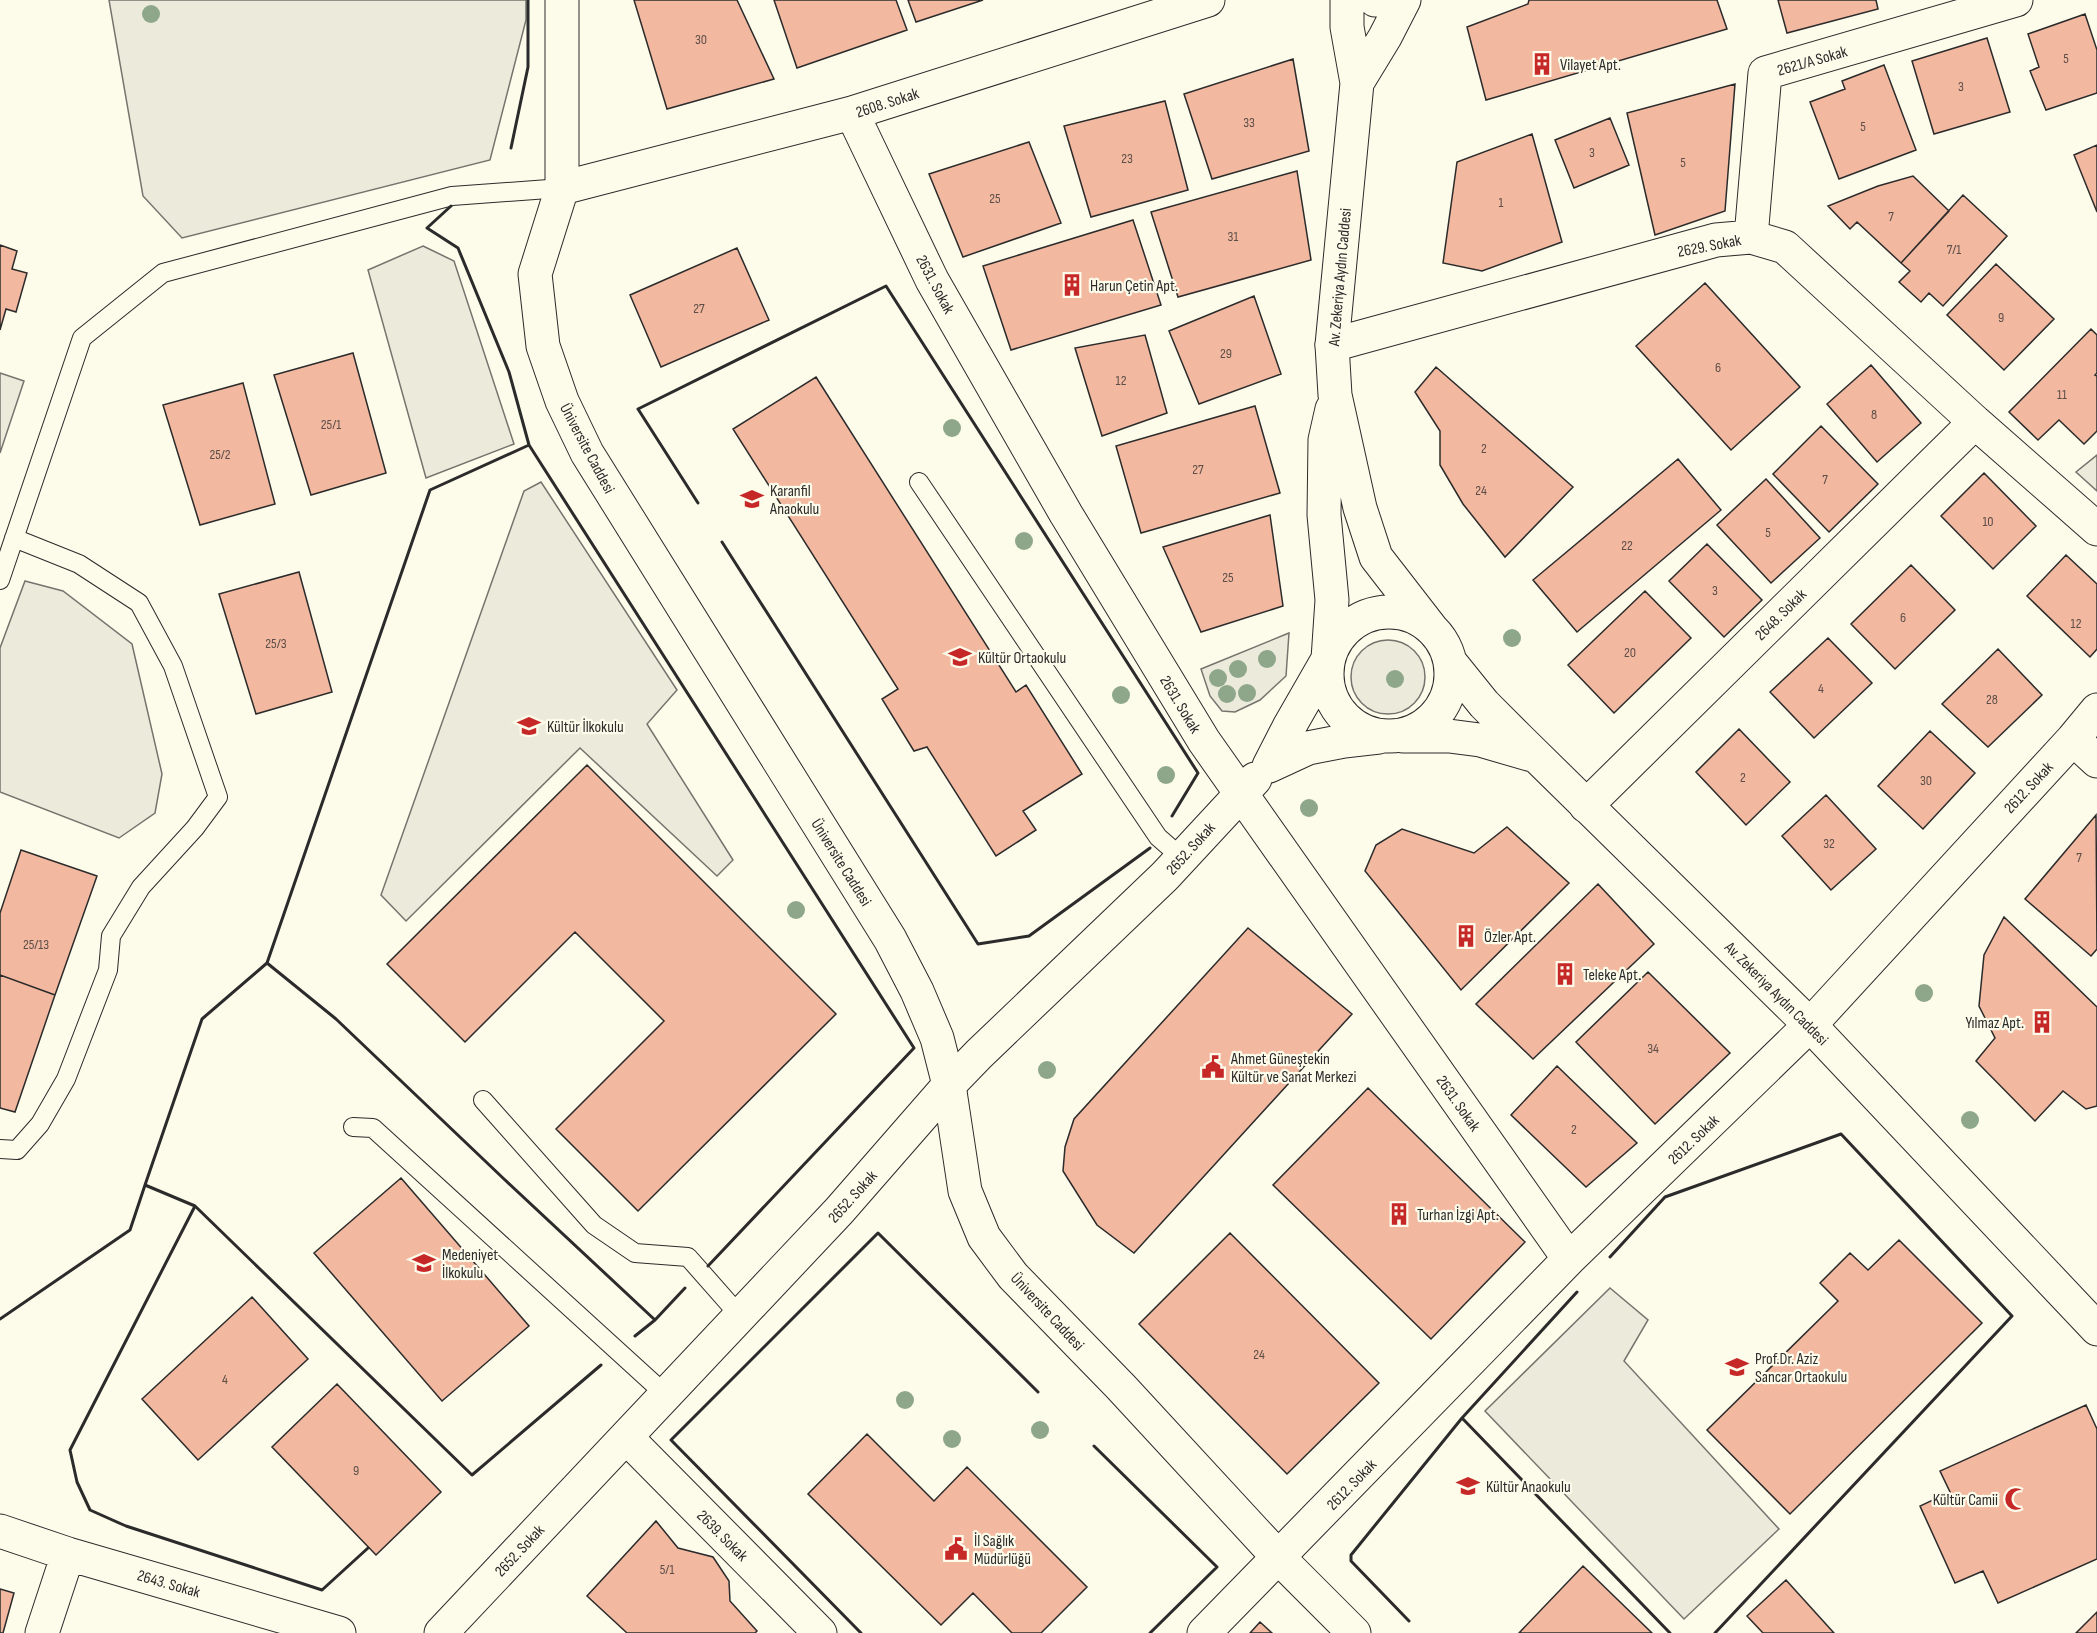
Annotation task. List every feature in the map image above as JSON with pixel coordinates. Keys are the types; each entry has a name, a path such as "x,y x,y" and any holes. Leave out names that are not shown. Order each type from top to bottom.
{"street":[{"name":"Üniversite Caddesi","path":"562,0 562,188 535,274 543,346 562,401 587,453 890,939 917,991 937,1038 949,1085 965,1191 984,1237 1013,1276 1279,1558 1354,1633"},
{"name":"2608. Sokak","path":"562,188 852,113 1208,0"},
{"path":"1347,0 1347,27 1357,83"},
{"path":"1357,83 1404,0"},
{"name":"2621/A Sokak","path":"1751,237 1765,73 2016,0"},
{"name":"Av. Zekeriya Aydın Caddesi","path":"1357,83 1332,345 1335,395 1360,508 1376,557 1431,627"},
{"name":"2631. Sokak","path":"852,113 932,280 1066,514 1204,741 1569,1258"},
{"name":"2629. Sokak","path":"1332,345 1716,240 1751,237 1785,247 1975,422 2097,529"},
{"path":"1335,395 1325,440 1324,516 1332,600 1327,681 1332,702 1344,718 1360,730 1389,736 1449,736 1480,740 1537,757"},
{"name":"2648. Sokak","path":"1586,806 1975,422"},
{"path":"1392,612 1413,616 1431,627 1444,645 1451,663 1451,683 1445,702 1433,719 1418,731 1308,748 1269,766 1328,659 1336,640 1351,624 1371,614 1392,612"},
{"name":"Av. Zekeriya Aydın Caddesi","path":"1451,663 1484,704 1810,1025 2097,1329"},
{"name":"2612. Sokak","path":"1204,1633 1569,1258 1810,1025 2097,710"},
{"path":"2073,739 2097,761"},
{"name":"2652. Sokak","path":"441,1633 839,1211 949,1085 1182,858 1240,793 1269,766"},
{"name":"2639. Sokak","path":"626,1437 820,1633"},
{"name":"2643. Sokak","path":"0,1532 339,1633"},
{"path":"42,1633 69,1554"}],"lane":[{"path":"0,579 82,338 163,273 452,196 562,188"},
{"path":"919,483 1158,837 1182,858"},
{"path":"0,1149 18,1150 40,1124 66,1079 108,970 111,936 141,887 195,828 218,797 173,666 139,603 79,564 14,538"},
{"path":"483,1100 594,1225 636,1253 688,1257 740,1316"},
{"path":"353,1127 373,1128 666,1395"}],"shaded area":[{"path":"109,0 526,0 526,20 490,160 182,238 143,196"},
{"path":"423,246 454,261 514,444 426,478 368,270"},
{"path":"0,373 24,381 0,453"},
{"path":"2097,455 2097,491 2076,472"},
{"path":"541,482 677,690 647,724 733,860 717,876 580,748 406,921 381,895 524,491"},
{"path":"25,581 63,591 132,644 162,774 155,813 119,838 0,792 0,648"},
{"path":"1289,633 1286,676 1260,700 1235,712 1222,711 1210,696 1201,669"},
{"path":"1381,640 1395,640 1409,646 1419,656 1425,670 1423,691 1409,708 1395,714 1381,714 1367,708 1357,698 1351,684 1351,670 1357,656 1367,646"},
{"path":"1610,1288 1648,1320 1624,1361 1779,1529 1684,1619 1485,1411"}],"building":[{"path":"634,0 737,0 774,79 667,109"},
{"path":"774,0 896,0 907,30 797,68"},
{"path":"908,0 983,0 916,22"},
{"name":"Vilayet Apt.","path":"1529,0 1717,0 1727,29 1486,100 1467,27 1528,4"},
{"path":"1778,0 1876,0 1878,9 1787,33"},
{"path":"2085,14 2097,50 2097,93 2046,110 2030,71 2039,67 2028,34"},
{"path":"1987,38 2010,112 1934,134 1912,61"},
{"path":"1293,59 1309,151 1212,179 1184,94"},
{"path":"1884,65 1916,150 1839,179 1810,102 1845,89 1842,81"},
{"path":"1735,84 1725,211 1655,235 1627,113"},
{"path":"1165,101 1188,190 1091,217 1064,126"},
{"path":"1610,118 1629,165 1574,188 1555,140"},
{"path":"1532,134 1562,242 1482,271 1443,263 1457,162"},
{"path":"1029,142 1061,223 963,257 929,174"},
{"path":"2097,145 2097,212 2074,155"},
{"path":"1297,171 1311,260 1178,297 1151,212"},
{"path":"1913,176 1949,211 1901,263 1857,222 1850,229 1828,206 1878,186"},
{"path":"1963,195 2007,236 1943,306 1929,293 1921,302 1899,282 1910,271 1901,263"},
{"name":"Harun Çetin Apt.","path":"1133,220 1161,305 1011,350 983,266"},
{"path":"0,245 17,251 12,269 27,273 16,312 6,309 0,330"},
{"path":"737,248 769,320 661,367 630,295"},
{"path":"1996,264 2054,319 2004,370 1947,315"},
{"path":"1705,283 1800,387 1731,450 1636,346"},
{"path":"1254,296 1281,374 1199,404 1169,331"},
{"path":"2091,329 2097,335 2097,373 2095,375 2097,376 2097,431 2084,444 2059,420 2038,440 2009,412"},
{"path":"1145,335 1167,413 1102,436 1075,348"},
{"path":"353,353 386,473 311,495 274,375"},
{"path":"1871,365 1921,423 1877,462 1827,404"},
{"path":"1436,367 1573,487 1505,557 1463,504 1440,465 1440,431 1415,392"},
{"path":"816,377 1016,692 1026,685 1082,774 1023,811 1036,830 996,856 927,747 914,751 882,699 898,689 733,429"},
{"path":"243,383 275,504 200,525 163,405"},
{"path":"1255,406 1280,493 1141,533 1116,446"},
{"path":"1821,426 1878,484 1829,532 1773,474"},
{"path":"1678,459 1721,510 1577,632 1533,580"},
{"path":"1984,473 2036,526 1993,569 1941,516"},
{"path":"1766,479 1820,538 1771,583 1717,525"},
{"path":"1270,515 1283,606 1201,632 1163,547"},
{"path":"1707,544 1762,600 1724,637 1669,581"},
{"path":"2066,555 2097,584 2097,649 2090,657 2027,596"},
{"path":"1911,565 1955,610 1895,669 1851,624"},
{"path":"299,572 332,692 256,714 219,594"},
{"path":"1645,591 1691,638 1614,713 1568,665"},
{"path":"1828,638 1872,683 1814,738 1770,692"},
{"path":"1998,649 2042,695 1988,747 1942,704"},
{"path":"1739,729 1790,782 1746,825 1696,772"},
{"path":"1930,731 1975,773 1923,829 1878,786"},
{"path":"587,765 836,1014 638,1211 556,1129 664,1021 575,932 465,1042 387,964"},
{"path":"1826,795 1876,849 1831,890 1782,836"},
{"path":"2096,815 2097,949 2091,956 2025,899"},
{"name":"Özler Apt.","path":"1507,827 1569,883 1461,990 1365,871 1376,845 1402,829 1474,853"},
{"path":"21,850 97,876 55,995 0,975 0,913"},
{"name":"Teleke Apt.","path":"1598,884 1654,944 1533,1059 1476,1004"},
{"name":"Yılmaz Apt.","path":"2004,917 2097,1007 2097,1106 2086,1109 2063,1091 2035,1121 1976,1061 1995,1038 1979,1006 1984,955"},
{"name":"Ahmet Güneştekin Kültür ve Sanat Merkezi","path":"1248,928 1352,1014 1134,1253 1097,1225 1063,1171 1065,1147 1074,1119"},
{"path":"1648,972 1730,1053 1655,1124 1576,1042"},
{"path":"0,975 55,995 15,1112 0,1108"},
{"path":"1557,1066 1637,1143 1586,1187 1511,1115"},
{"name":"Turhan İzgi Apt.","path":"1368,1088 1525,1242 1431,1339 1273,1185"},
{"path":"401,1178 529,1326 442,1401 314,1253"},
{"path":"1230,1233 1379,1383 1287,1474 1139,1324"},
{"path":"1899,1240 1982,1323 1790,1514 1707,1430 1838,1301 1820,1283 1850,1253 1868,1270"},
{"path":"252,1297 308,1359 198,1460 142,1399"},
{"path":"337,1384 441,1492 376,1555 272,1447"},
{"name":"Kültür Camii","path":"2086,1405 2097,1429 2097,1559 1998,1603 1983,1571 1955,1583 1920,1506 1950,1492 1940,1471"},
{"name":"İl Sağlık Müdürlüğü","path":"867,1434 934,1501 967,1467 1087,1587 1041,1633 1012,1633 973,1593 941,1625 808,1494"},
{"path":"656,1521 678,1548 713,1557 729,1581 730,1601 757,1631 755,1633 627,1633 587,1596"},
{"path":"1583,1566 1652,1633 1519,1633"},
{"path":"1786,1580 1834,1633 1763,1633 1747,1616"},
{"path":"0,1589 14,1593 3,1633 0,1633"},
{"path":"2097,1612 2097,1633 2076,1633"},
{"path":"1260,1622 1272,1633 1250,1633"}],"wall":[{"path":"511,148 528,67 528,0"},
{"path":"451,206 427,228 458,248 509,372 529,445"},
{"path":"698,503 638,409 886,286 1198,773 1172,816"},
{"path":"601,1365 472,1475 195,1206 145,1185 202,1019 267,963 430,490 529,445 914,1048 708,1266"},
{"path":"722,542 978,944 1029,936 1150,848"},
{"path":"267,963 336,1019 655,1320"},
{"path":"1610,1257 1665,1197 1841,1134 2012,1316 1715,1633"},
{"path":"0,1319 130,1230 145,1185"},
{"path":"195,1206 70,1450 77,1482 90,1510 126,1526 322,1590 368,1548"},
{"path":"861,1633 671,1440 878,1233 1038,1392"},
{"path":"635,1336 655,1320 685,1288"},
{"path":"1577,1292 1462,1418 1670,1633"},
{"path":"1409,1621 1351,1561 1351,1555 1462,1418"},
{"path":"1094,1446 1217,1567 1150,1633"}],"place":[{"name":"Vilayet Apt.","path":"1542,64"},
{"name":"Harun Çetin Apt.","path":"1072,285"},
{"name":"Karanfil Anaokulu","path":"752,499"},
{"name":"Kültür Ortaokulu","path":"960,657"},
{"name":"Kültür İlkokulu","path":"529,726"},
{"name":"Özler Apt.","path":"1466,936"},
{"name":"Teleke Apt.","path":"1565,974"},
{"name":"Yılmaz Apt.","path":"2042,1022"},
{"name":"Ahmet Güneştekin Kültür ve Sanat Merkezi","path":"1213,1067"},
{"name":"Turhan İzgi Apt.","path":"1399,1214"},
{"name":"Medeniyet İlkokulu","path":"424,1263"},
{"name":"Prof.Dr. Aziz Sancar Ortaokulu","path":"1737,1367"},
{"name":"Kültür Anaokulu","path":"1468,1486"},
{"name":"Kültür Camii","path":"2016,1499"},
{"name":"İl Sağlık Müdürlüğü","path":"956,1549"}]}
